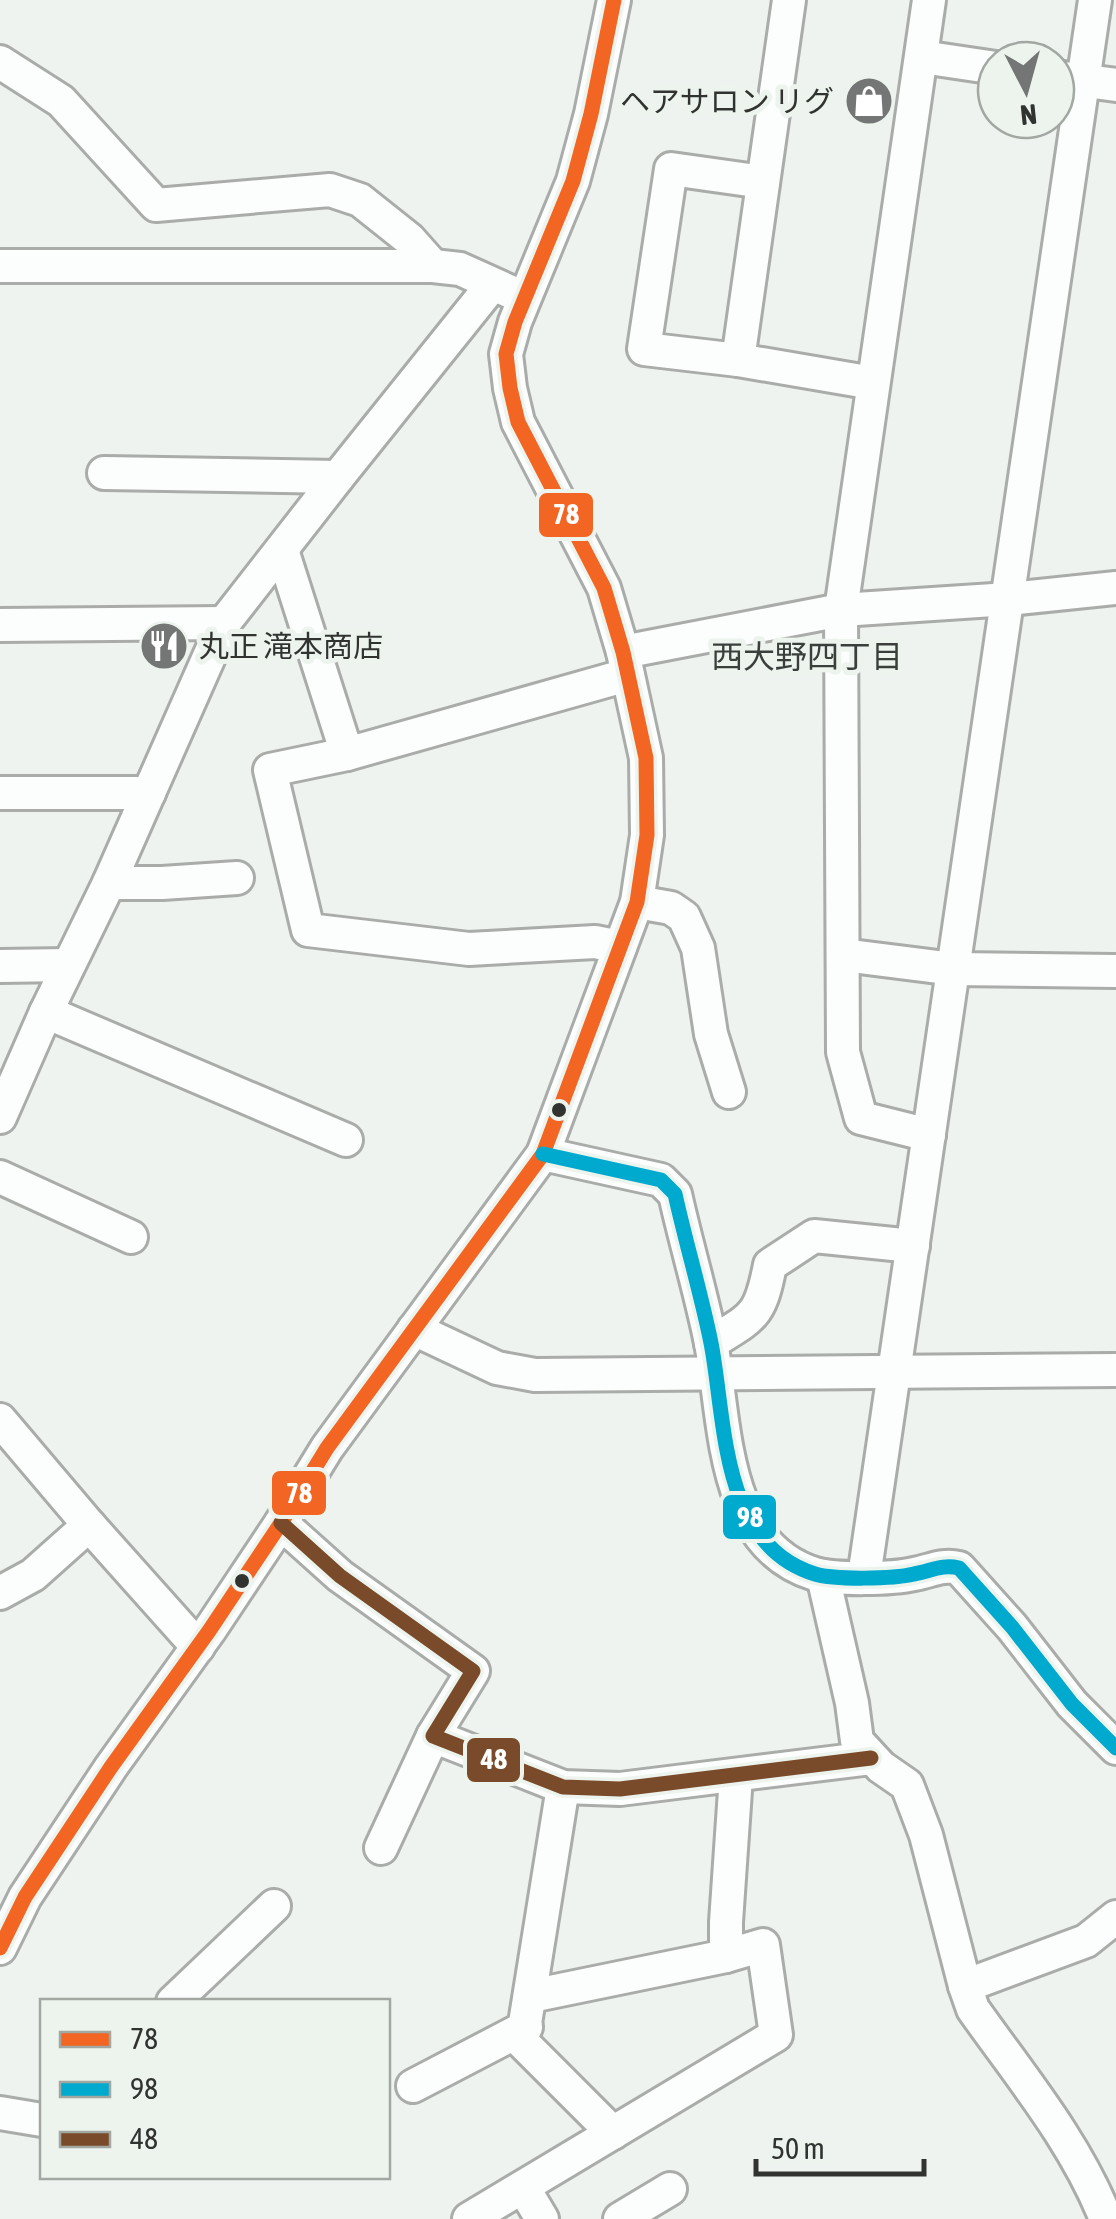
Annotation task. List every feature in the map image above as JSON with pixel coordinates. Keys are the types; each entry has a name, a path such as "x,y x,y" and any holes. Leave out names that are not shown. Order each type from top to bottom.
{"street":[{"path":"0,1948 46,1864 198,1647 327,1448 543,1154 637,902 648,835 646,758 625,664 604,588 518,422 506,354 515,322 573,180 614,0"},
{"path":"738,360 789,0"},
{"path":"929,1135 861,1118 843,1052 842,610 930,0"},
{"path":"1076,57 1094,0"},
{"path":"922,56 976,65"},
{"path":"0,62 61,101 156,205 330,190 360,200 409,239 433,266"},
{"path":"1076,80 1116,85"},
{"path":"864,1576 1008,599 1062,140"},
{"path":"764,182 671,169 644,349 738,360 874,384"},
{"path":"0,266 433,266 460,269 526,298"},
{"path":"0,1116 109,884 224,624 492,285"},
{"path":"104,473 338,477"},
{"path":"282,550 347,754"},
{"path":"620,948 595,942 469,948 308,930 270,770 347,754 625,664 842,610 1116,588"},
{"path":"0,625 224,624"},
{"path":"0,793 149,792"},
{"path":"109,884 237,878"},
{"path":"637,902 671,908 684,917 698,948 711,1034 728,1092"},
{"path":"843,955 954,969 1116,971"},
{"path":"0,966 68,966"},
{"path":"46,1012 346,1140"},
{"path":"543,1154 661,1180 674,1194 714,1358 720,1418 733,1480 766,1541 785,1558 823,1576 916,1574 949,1566 959,1568 1012,1627 1072,1704 1116,1748"},
{"path":"0,1177 131,1237"},
{"path":"714,1358 764,1298 770,1266 814,1236 913,1246"},
{"path":"414,1329 497,1368 536,1374 714,1358 894,1371 1116,1370"},
{"path":"0,1420 198,1647"},
{"path":"281,1523 340,1576 473,1671 434,1736 381,1848"},
{"path":"0,1592 32,1576 89,1525"},
{"path":"823,1576 856,1741 906,1786 926,1835 973,2009 1070,2144 1106,2219"},
{"path":"434,1736 563,1787 620,1789 871,1758"},
{"path":"726,1956 736,1776"},
{"path":"563,1787 522,2042 613,2133"},
{"path":"177,1999 274,1906"},
{"path":"965,1986 1086,1941 1116,1918"},
{"path":"413,2086 528,2011 763,1945 776,2035 469,2219"},
{"path":"0,2112 40,2120"},
{"path":"523,2187 542,2219"},
{"path":"620,2219 670,2188"}],"transit line":[{"name":"78","path":"0,1948 25,1897 111,1767 209,1631 327,1448 543,1154 637,902 647,835 646,758 623,652 604,588 518,422 506,354 515,322 573,181 614,0"},
{"name":"98","path":"543,1154 661,1180 675,1194 711,1343 733,1476 744,1508 761,1536 784,1559 824,1576 879,1578 942,1567 959,1568 1012,1627 1072,1704 1116,1748"},
{"name":"48","path":"281,1523 340,1576 473,1671 433,1736 563,1787 620,1789 871,1758"}],"place":[{"name":"ヘアサロン リグ","path":"869,101"},
{"name":"丸正 滝本商店","path":"164,646"}],"district":[{"name":"西大野四丁目","path":"807,656"}]}
